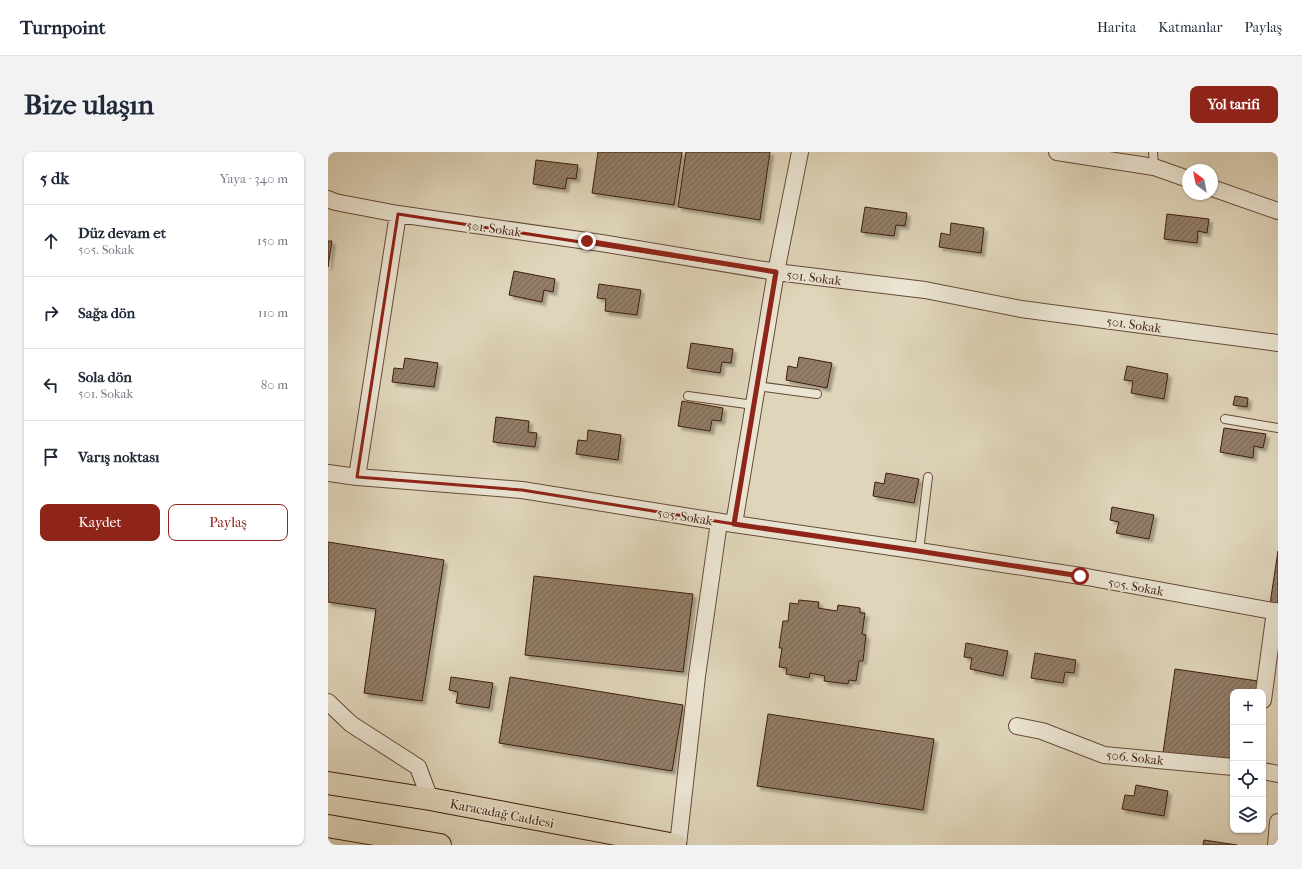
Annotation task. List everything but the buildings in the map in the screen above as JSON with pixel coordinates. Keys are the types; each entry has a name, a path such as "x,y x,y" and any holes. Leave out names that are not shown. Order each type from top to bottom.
{"highway":[{"name":"Karacadağ Caddesi","path":"328,783 430,799 675,845"},
{"path":"328,826 440,845"}],"street":[{"path":"678,845 697,676 727,523 754,405 776,272 800,152"},
{"path":"1057,152 1153,160 1182,177"},
{"path":"1218,190 1278,211"},
{"name":"501. Sokak","path":"328,199 335,202 398,214 601,243 776,272 925,290 1021,309 1278,343"},
{"path":"357,477 398,214"},
{"name":"505. Sokak","path":"328,473 357,477 522,490 727,523 1086,577 1276,612"},
{"path":"1265,689 1276,612"},
{"path":"328,702 351,724 418,767 430,799"},
{"name":"506. Sokak","path":"1017,726 1042,731 1104,755 1230,767"},
{"path":"1266,772 1278,774"},
{"path":"1276,845 1278,822"}],"lane":[{"path":"757,386 817,394"},
{"path":"688,396 754,405"},
{"path":"1225,419 1278,428"},
{"path":"918,551 928,478"}],"highlighted area":[{"path":"398,214 776,272 734,524 522,490 357,477"}],"route":[{"path":"587,241 776,272 734,524 1080,576"}]}
